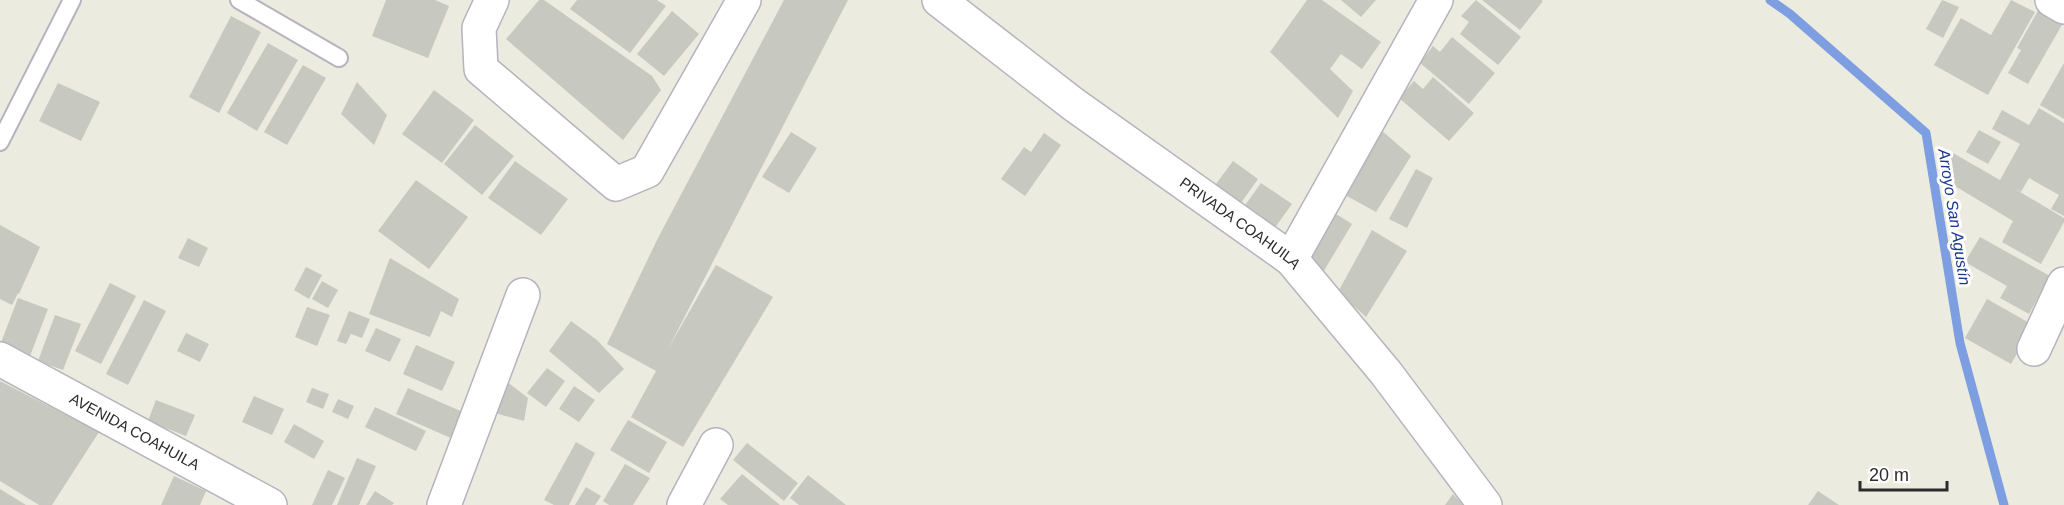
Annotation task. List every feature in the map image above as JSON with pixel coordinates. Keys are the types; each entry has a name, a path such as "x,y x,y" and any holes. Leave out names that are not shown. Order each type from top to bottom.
{"street":[{"path":"492,0 478,28 481,69 616,184 647,171 744,0"},
{"name":"PRIVADA COAHUILA","path":"939,0 1073,104 1291,259 1386,373 1485,505"},
{"path":"1291,259 1436,0"},
{"path":"2052,0 2064,7"},
{"path":"2034,349 2064,284"},
{"path":"444,505 523,295"},
{"name":"AVENIDA COAHUILA","path":"0,359 270,505"},
{"path":"684,505 716,445"}],"lane":[{"path":"0,142 72,0"},
{"path":"239,0 339,58"}],"building":[{"path":"386,0 435,0 449,6 428,58 372,36"},
{"path":"539,0 544,0 652,76 661,90 623,140 506,39"},
{"path":"577,0 657,0 666,6 630,53 570,9"},
{"path":"784,0 848,0 668,349 716,265 773,297 683,447 631,417 656,371 607,344 658,238"},
{"path":"1307,0 1322,0 1381,42 1362,69 1341,54 1330,69 1353,91 1338,118 1270,52"},
{"path":"1341,0 1376,0 1361,17"},
{"path":"1476,0 1521,37 1498,65 1460,34 1469,22 1461,16"},
{"path":"1482,0 1541,0 1543,1 1520,30"},
{"path":"1942,0 1959,7 1943,38 1926,29"},
{"path":"2011,0 2035,12 1988,95 1934,65 1961,18 1991,35"},
{"path":"2039,9 2063,23 2028,84 2008,73 2021,50 2017,48"},
{"path":"672,11 699,34 664,76 637,54"},
{"path":"231,16 261,32 219,113 189,97"},
{"path":"1452,37 1495,73 1469,104 1420,63 1433,46 1440,52"},
{"path":"268,43 298,60 257,131 227,113"},
{"path":"2064,63 2064,119 2040,105"},
{"path":"303,65 326,78 287,145 264,132"},
{"path":"1433,77 1474,113 1449,141 1399,98 1414,81 1423,89"},
{"path":"357,82 387,115 374,145 341,114"},
{"path":"58,83 100,102 81,141 39,121"},
{"path":"434,90 474,120 442,163 402,134"},
{"path":"2039,108 2064,123 2064,216 2051,209 2059,195 2029,178 2021,192 2015,189 2064,218 2041,264 2002,242 2013,221 1940,177 1953,153 2000,180 2020,144 1992,129 2002,110 2029,125"},
{"path":"1373,123 1411,156 1376,212 1336,190"},
{"path":"475,125 514,156 482,195 444,164"},
{"path":"1979,130 2001,142 1988,164 1966,152"},
{"path":"791,132 817,148 789,193 762,177"},
{"path":"1044,133 1061,145 1025,196 1001,179 1024,147 1031,152"},
{"path":"515,161 568,199 541,235 488,198"},
{"path":"1233,161 1258,179 1236,210 1210,192"},
{"path":"1416,169 1433,178 1407,228 1389,219"},
{"path":"416,180 468,217 429,269 378,231"},
{"path":"1261,183 1292,204 1269,236 1238,215"},
{"path":"1325,207 1352,224 1322,274 1294,257"},
{"path":"0,225 40,247 12,305 0,299"},
{"path":"1372,230 1407,251 1366,317 1338,292"},
{"path":"1980,237 2050,276 2029,314 2000,298 2007,286 1965,262"},
{"path":"188,238 208,248 199,267 178,258"},
{"path":"390,258 459,299 452,317 441,311 430,337 369,314"},
{"path":"306,267 322,275 309,299 294,290"},
{"path":"322,281 338,290 328,308 312,299"},
{"path":"110,283 136,296 101,364 75,351"},
{"path":"18,298 48,309 30,356 0,345"},
{"path":"1987,299 2033,325 2011,364 1965,338"},
{"path":"144,300 166,311 128,385 106,374"},
{"path":"307,307 330,315 317,346 295,337"},
{"path":"349,311 370,319 362,338 351,334 346,344 337,341"},
{"path":"55,315 81,324 63,370 38,361"},
{"path":"571,321 597,340 624,369 599,393 549,351"},
{"path":"376,328 401,339 390,362 365,351"},
{"path":"186,333 209,344 200,362 177,351"},
{"path":"416,345 455,362 442,391 403,374"},
{"path":"547,368 565,381 546,407 527,393"},
{"path":"0,381 99,432 52,505 39,505 0,481"},
{"path":"506,381 528,398 524,421 495,413"},
{"path":"574,386 595,400 579,422 559,409"},
{"path":"312,388 329,394 323,409 306,402"},
{"path":"408,388 465,413 453,439 396,414"},
{"path":"254,396 284,409 272,435 242,422"},
{"path":"338,399 354,406 348,419 332,412"},
{"path":"156,400 195,415 186,436 148,421"},
{"path":"375,407 426,431 416,451 365,427"},
{"path":"628,420 667,442 649,473 610,450"},
{"path":"294,424 324,441 314,459 284,442"},
{"path":"576,442 595,453 569,505 554,505 544,500"},
{"path":"747,443 798,483 784,501 733,460"},
{"path":"357,458 376,466 359,505 337,505"},
{"path":"625,464 650,478 633,505 609,505 603,501"},
{"path":"328,470 345,478 332,505 312,505"},
{"path":"742,474 780,505 728,505 720,499"},
{"path":"808,475 846,505 799,505 790,498"},
{"path":"174,476 206,491 200,505 161,505"},
{"path":"586,487 601,496 595,505 575,505"},
{"path":"0,489 26,505 0,505"},
{"path":"375,491 394,503 392,505 366,505"},
{"path":"1818,491 1839,505 1808,505"},
{"path":"1453,494 1463,505 1445,505"}],"waterway":[{"name":"Arroyo San Agustín","path":"1770,0 1790,14 1926,133 1960,343 2004,505"}]}
